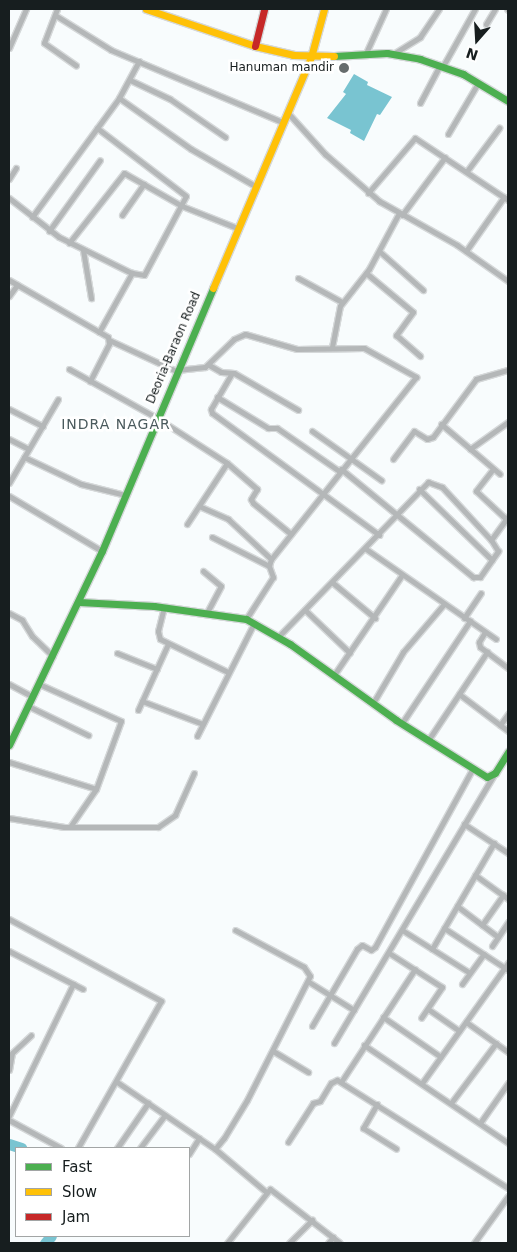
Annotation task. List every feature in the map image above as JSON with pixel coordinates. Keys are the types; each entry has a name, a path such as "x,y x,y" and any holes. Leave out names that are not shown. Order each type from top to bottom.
{"street":[{"path":"9,48 26,9"},
{"path":"57,9 44,43 76,65"},
{"path":"146,9 255,46 311,57 366,52 393,54 442,65 478,83 508,102"},
{"path":"255,46 264,9"},
{"name":"Deoria-Baraon Road","path":"9,745 80,602 102,551 176,370 311,57 324,9"},
{"path":"366,52 386,9"},
{"path":"393,54 420,37 439,9"},
{"path":"420,103 475,9"},
{"path":"486,24 494,9"},
{"path":"54,15 105,47 282,122"},
{"path":"32,216 118,98 130,80 138,61"},
{"path":"130,80 189,110 225,137"},
{"path":"448,134 478,83"},
{"path":"118,98 191,149 255,186"},
{"path":"286,112 368,193 400,214 466,251 508,281"},
{"path":"9,198 48,231 83,250 142,276 182,206 185,194 97,128"},
{"path":"468,171 499,128"},
{"path":"368,193 413,138 445,156 506,198 466,251"},
{"path":"332,347 342,302 366,273 400,214 445,156"},
{"path":"48,231 100,160"},
{"path":"9,179 16,168"},
{"path":"70,243 124,173 182,206 237,228"},
{"path":"122,215 144,184"},
{"path":"83,250 90,298"},
{"path":"379,251 423,290"},
{"path":"98,332 132,273"},
{"path":"366,273 413,312 396,335 420,356"},
{"path":"298,278 342,302"},
{"path":"9,280 109,340 176,370 198,370 209,365 234,339 245,334 297,349 364,348 416,377 321,493 272,559 269,566"},
{"path":"9,296 17,285"},
{"path":"90,381 109,340"},
{"path":"209,365 221,372 232,372 298,410"},
{"path":"69,369 157,418 227,463 256,489 251,499 253,504 291,534"},
{"path":"393,459 414,431 430,439 476,380 508,370"},
{"path":"232,372 218,397 212,413 379,535"},
{"path":"218,397 268,428 276,428 340,470 398,513 473,577 480,577 498,550 491,540 438,485 428,482 419,489 398,513 379,535 366,549 278,637"},
{"path":"9,482 58,399"},
{"path":"9,408 42,426"},
{"path":"470,449 508,422"},
{"path":"442,424 500,474"},
{"path":"312,431 381,480"},
{"path":"9,439 29,449"},
{"path":"24,457 81,484 125,495"},
{"path":"187,524 227,463"},
{"path":"491,540 507,519 476,491 493,468"},
{"path":"419,489 492,560"},
{"path":"9,496 102,551"},
{"path":"199,506 228,519 272,559"},
{"path":"212,537 269,566 273,577 246,619"},
{"path":"366,549 496,639"},
{"path":"203,571 221,586 207,612"},
{"path":"334,676 402,575"},
{"path":"333,583 374,618"},
{"path":"464,618 481,594"},
{"path":"80,602 164,607 246,619 278,637 402,723 487,777 493,776"},
{"path":"373,703 403,652 444,604"},
{"path":"164,607 158,635 168,644 228,672"},
{"path":"305,610 350,653"},
{"path":"10,614 22,620 32,636 54,656"},
{"path":"402,723 470,622"},
{"path":"197,736 254,624"},
{"path":"485,632 478,644 508,668"},
{"path":"138,710 168,644"},
{"path":"428,739 487,652"},
{"path":"117,653 157,669"},
{"path":"9,684 33,697"},
{"path":"39,684 121,721 96,789 70,827"},
{"path":"459,694 508,731"},
{"path":"142,701 203,724"},
{"path":"28,706 88,735"},
{"path":"500,725 508,714"},
{"path":"334,1043 508,752"},
{"path":"9,762 96,789"},
{"path":"312,1026 329,994 360,946 371,950 375,947 473,768"},
{"path":"9,818 70,827 145,829 164,825 175,815 194,774"},
{"path":"464,824 508,853"},
{"path":"432,948 494,843"},
{"path":"475,876 508,899"},
{"path":"482,925 503,895"},
{"path":"457,906 498,937"},
{"path":"9,919 160,999 159,1007 79,1147"},
{"path":"492,946 508,922"},
{"path":"422,1083 507,967 444,928"},
{"path":"215,1149 232,1126 309,982 310,976 304,967 235,930"},
{"path":"402,930 470,972"},
{"path":"9,951 84,989"},
{"path":"389,953 443,989 421,1018"},
{"path":"462,984 484,954"},
{"path":"341,1082 415,969"},
{"path":"309,982 354,1010"},
{"path":"9,1116 73,984"},
{"path":"428,1009 459,1032"},
{"path":"383,1017 441,1057"},
{"path":"466,1022 508,1052"},
{"path":"9,1070 11,1052 31,1035"},
{"path":"452,1104 496,1043"},
{"path":"364,1045 508,1143"},
{"path":"273,1051 308,1072"},
{"path":"116,1082 215,1149 266,1192"},
{"path":"288,1142 331,1083 341,1082 508,1188"},
{"path":"480,1123 508,1083"},
{"path":"118,1147 148,1103"},
{"path":"377,1104 363,1128 396,1150"},
{"path":"141,1147 165,1114"},
{"path":"9,1120 59,1147"},
{"path":"190,1152 199,1138"},
{"path":"227,1243 270,1189 276,1190 340,1243"},
{"path":"474,1243 508,1196"},
{"path":"290,1243 312,1220"},
{"path":"328,1243 333,1237"}],"water":[{"path":"354,74 368,82 367,85 392,97 380,115 377,114 364,141 350,133 351,130 327,118 346,94 343,92"}],"waterway":[{"path":"9,1144 18,1147"},
{"path":"45,1243 50,1237"}],"traffic: fast":[{"path":"334,56 387,53 420,59 463,74 508,101"},
{"path":"9,745 102,551 213,288"},
{"path":"79,602 154,606 246,619 290,644 396,720 487,777 495,773 508,752"}],"traffic: slow":[{"path":"146,9 255,46 293,55 334,56"},
{"path":"213,288 311,57 324,9"}],"traffic: jam":[{"path":"255,46 264,9"}],"place":[{"name":"Hanuman mandir","path":"344,68"}],"district":[{"name":"INDRA NAGAR","path":"116,424"}]}
